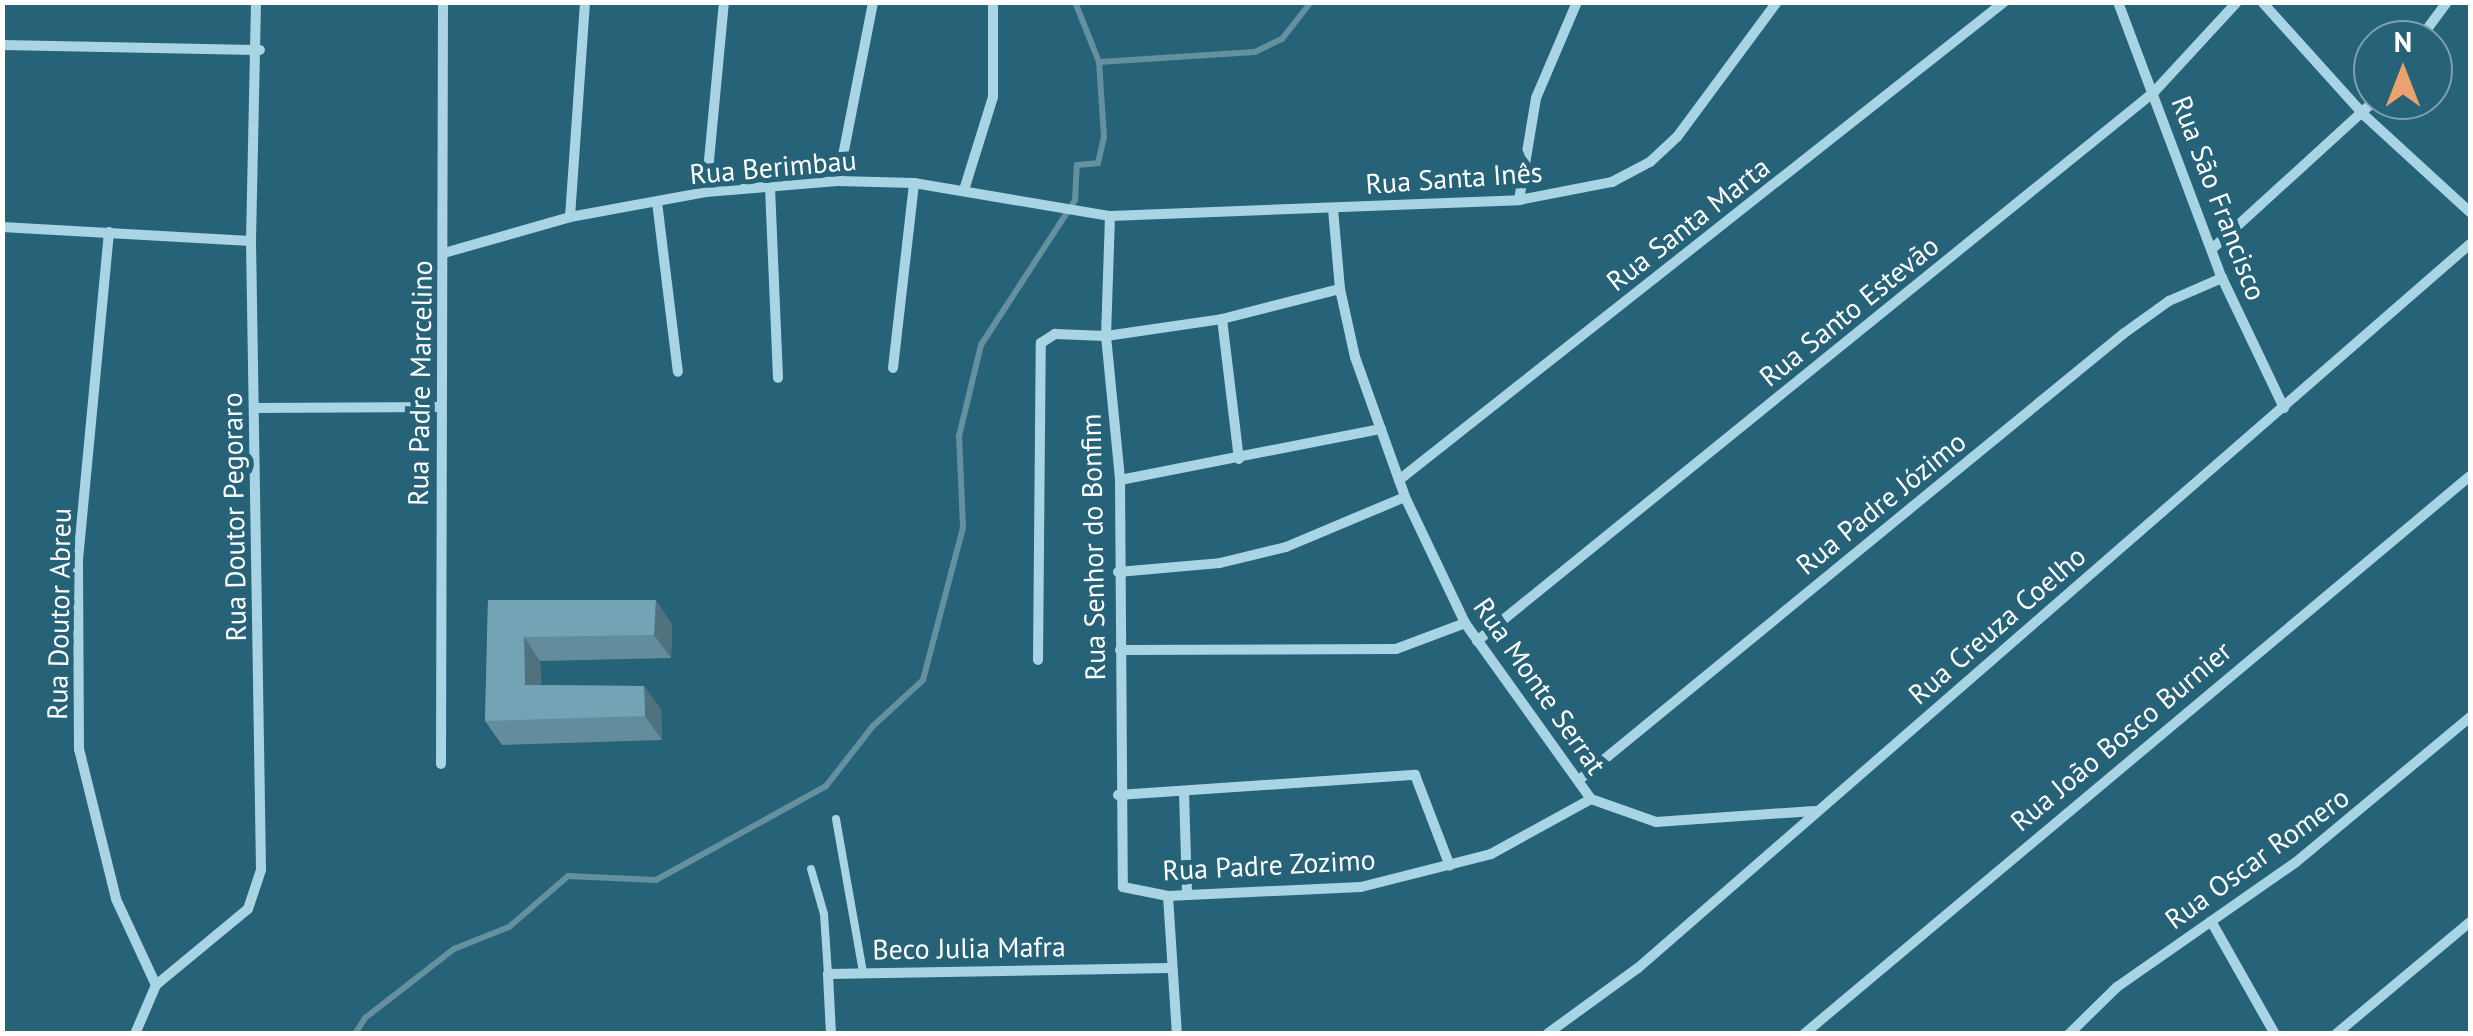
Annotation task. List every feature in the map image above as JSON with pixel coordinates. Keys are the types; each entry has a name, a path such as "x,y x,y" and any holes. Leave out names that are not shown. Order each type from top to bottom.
{"street":[{"name":"Rua Doutor Pegoraro","path":"156,985 248,910 260,870 251,241 260,50 256,2"},
{"name":"Rua Padre Marcelino","path":"441,764 443,2"},
{"path":"570,217 584,2"},
{"path":"706,192 724,2"},
{"path":"838,180 873,2"},
{"path":"964,190 993,97 993,2"},
{"path":"1519,200 1536,98 1578,2"},
{"name":"Rua Santa Inês","path":"1110,216 1519,200 1612,182 1650,162 1677,137 1777,2"},
{"name":"Rua Santa Marta","path":"1399,480 2004,2"},
{"name":"Rua São Francisco","path":"2118,2 2222,278 2284,408"},
{"name":"Rua Santo Estevão","path":"1477,640 2154,92 2237,2"},
{"path":"2262,2 2353,102"},
{"path":"2,45 260,50"},
{"path":"2212,249 2357,120"},
{"path":"2370,120 2470,212"},
{"name":"Rua Berimbau","path":"444,254 570,217 706,192 838,180 964,190 1110,216"},
{"path":"894,368 914,184"},
{"path":"770,187 778,378"},
{"path":"657,202 678,372"},
{"name":"Rua Monte Serrat","path":"1333,209 1340,289 1405,497 1465,623 1591,799 1656,822 1816,810"},
{"name":"Rua Senhor do Bonfim","path":"1110,216 1106,336 1120,480 1119,878"},
{"path":"2,227 251,241"},
{"name":"Rua Doutor Abreu","path":"109,232 78,563 79,749 116,898 156,985"},
{"name":"Rua Creuza Coelho","path":"1547,1034 1638,968 2470,244"},
{"name":"Rua Padre Józimo","path":"1578,780 2122,334 2169,301 2222,278"},
{"path":"1038,660 1037,350 1055,334 1106,336 1222,319 1340,289"},
{"path":"1222,319 1240,459"},
{"path":"254,408 441,407"},
{"path":"1120,480 1381,429"},
{"name":"Rua João Bosco Burnier","path":"1804,1034 2470,476"},
{"path":"1118,572 1220,563 1286,547 1405,497"},
{"path":"1120,650 1258,644 1396,649 1465,623"},
{"name":"Rua Oscar Romero","path":"2069,1034 2118,987 2380,796 2470,717"},
{"path":"1118,795 1415,775 1450,866"},
{"path":"1184,792 1187,894"},
{"name":"Rua Padre Zozimo","path":"1119,878 1130,891 1168,896 1361,887 1450,866 1525,839 1591,799"},
{"path":"1168,896 1177,1034"},
{"path":"2211,921 2275,1034"},
{"path":"2336,1034 2470,922"},
{"name":"Beco Julia Mafra","path":"828,974 1170,968"},
{"path":"828,974 831,1034"},
{"path":"134,1034 156,985"}],"lane":[{"path":"836,819 863,972"},
{"path":"811,868 824,914 828,974"}],"building":[{"path":"488,600 656,600 654,635 524,637 525,685 644,686 645,716 485,721"}],"waterway":[{"path":"355,1034 365,1018 454,949 509,927 568,876 656,880 826,786 873,726 923,680 963,527 959,436 981,345 1075,200 1077,165 1098,163 1104,137 1099,62 1075,2"},
{"path":"1099,62 1255,52 1282,39 1311,2"}]}
